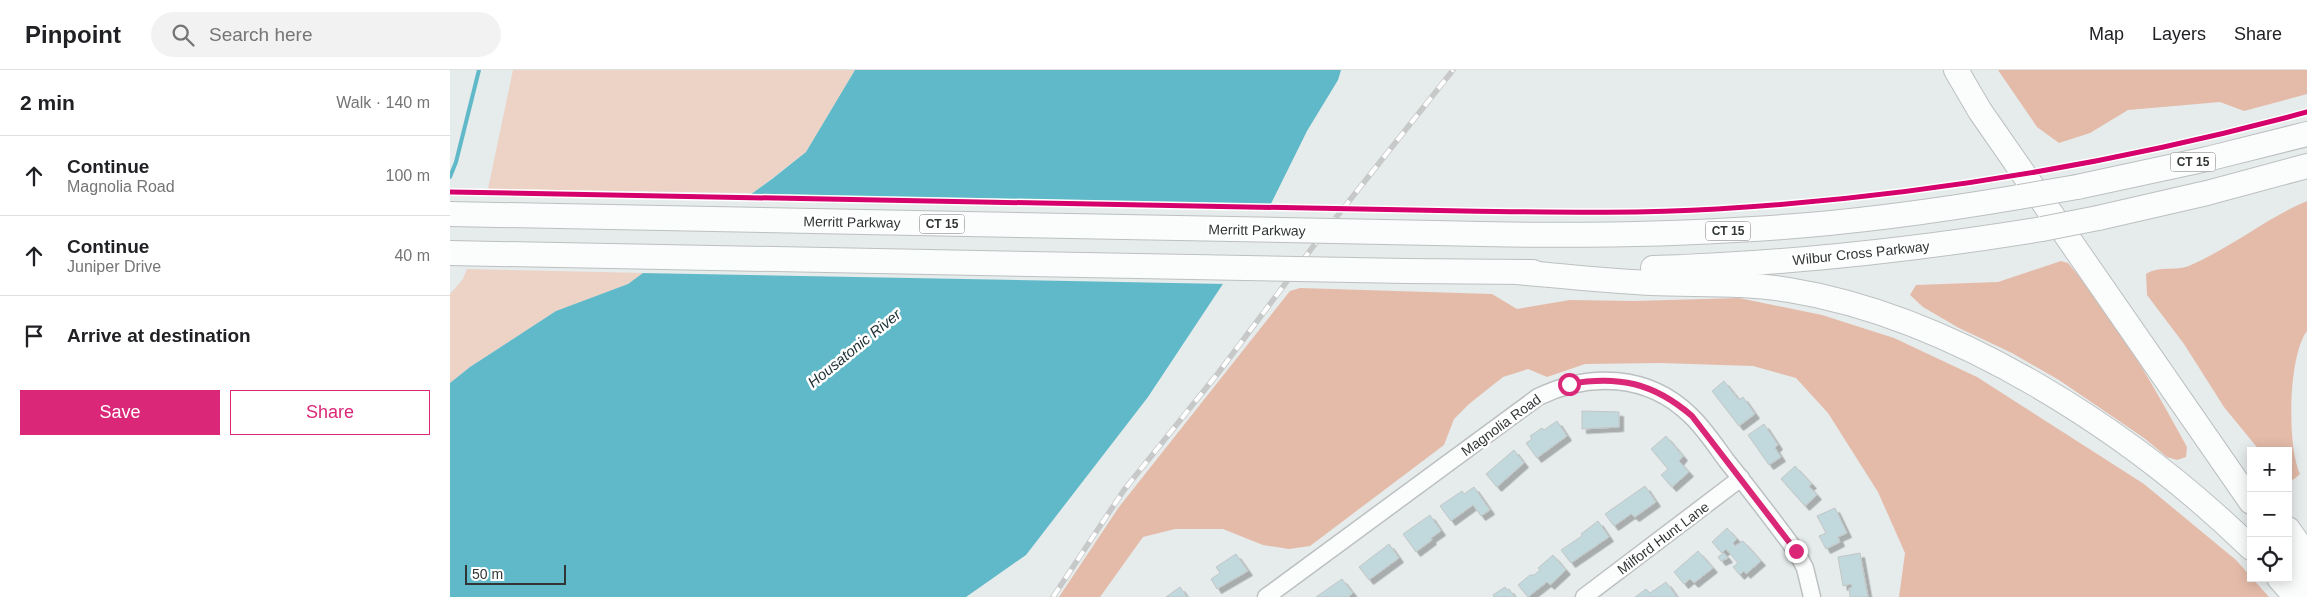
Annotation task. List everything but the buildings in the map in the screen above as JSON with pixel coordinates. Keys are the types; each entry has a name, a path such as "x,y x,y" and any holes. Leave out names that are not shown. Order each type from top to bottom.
{"highway":[{"path":"1956,70 1980,111 2247,496"},
{"path":"1973,70 2025,152 2247,470"},
{"name":"Merritt Parkway","path":"450,214 1435,233 1609,235 1744,230 1894,216 2019,197 2077,187 2207,159 2307,134"},
{"name":"Wilbur Cross Parkway","path":"450,253 1407,271 1517,272 1704,266 1801,260 1908,249 2042,229 2207,194 2307,166"},
{"path":"1517,272 1650,283 1764,286 1844,302 1902,321 1988,360 2094,422 2181,486 2247,544"},
{"path":"2292,535 2307,556"},
{"path":"2292,563 2307,584"},
{"path":"2283,582 2296,597"}],"street":[{"name":"Magnolia Road","path":"1266,597 1538,397 1569,384 1588,380 1620,381 1652,389 1666,396 1692,416 1796,551 1805,568 1812,597"},
{"name":"Milford Hunt Lane","path":"1584,597 1741,478"}],"shaded area":[{"path":"513,70 855,70 806,152 753,193 488,189"},
{"path":"1998,70 2307,70 2307,94 2244,111 2220,102 2128,110 2090,133 2059,143 2037,127"},
{"path":"2307,201 2307,331 2296,360 2291,423 2296,461 2300,474 2293,480 2292,447 2257,447 2224,407 2184,344 2147,295 2146,274 2151,271 2191,265 2221,250"},
{"path":"2061,261 2068,263 2118,329 2187,447 2186,457 2177,460 2167,457 2144,438 2059,380 2012,353 1959,328 1923,307 1910,295 1916,285 1998,282"},
{"path":"467,269 644,273 628,284 556,311 470,367 450,383 450,294 463,279"},
{"path":"1300,288 1492,294 1517,309 1570,300 1634,301 1739,298 1822,315 1894,338 1977,377 2144,484 2236,560 2247,572 2247,582 2256,582 2269,597 1899,597 1905,553 1878,492 1828,413 1796,378 1753,366 1660,363 1585,364 1547,377 1528,369 1503,377 1469,404 1454,419 1444,445 1310,546 1289,549 1263,545 1223,529 1175,529 1143,537 1100,597 1059,597 1119,507 1290,291"}],"water":[{"name":"Housatonic River","path":"855,70 1341,70 1338,80 1307,131 1256,234 1148,397 1026,555 966,597 450,597 450,383 470,367 556,311 628,284 772,179 806,152"}],"pier":[{"path":"747,194 1273,204 1258,235 1226,284 640,273"}],"waterway":[{"path":"450,177 456,162 479,70"}],"railway":[{"path":"1053,597 1124,490 1219,372 1315,244 1453,70"}],"cycle path":[{"path":"450,192 1464,211 1685,211 1792,204 1941,187 2088,162 2162,147 2307,112"}],"route":[{"path":"1569,384 1588,380 1620,381 1636,384 1652,389 1679,405 1692,416 1796,551"}]}
